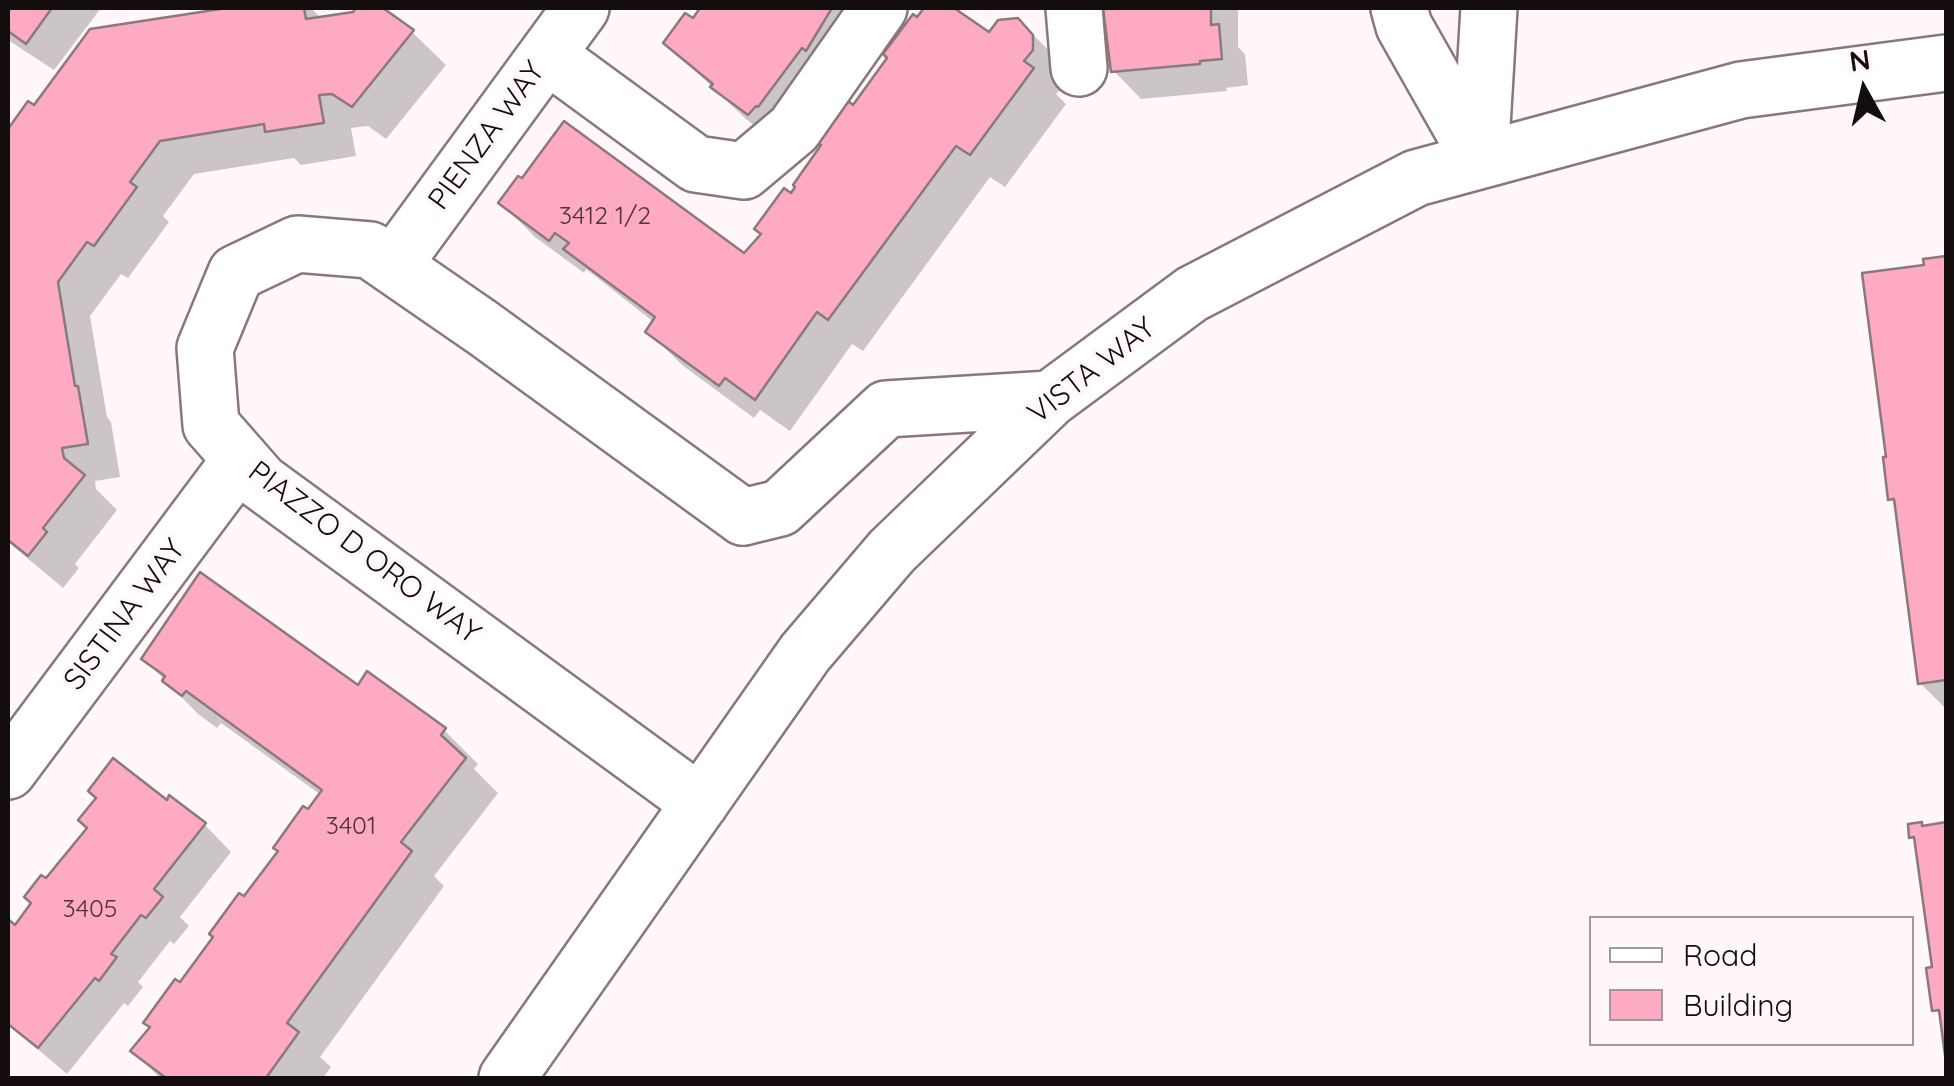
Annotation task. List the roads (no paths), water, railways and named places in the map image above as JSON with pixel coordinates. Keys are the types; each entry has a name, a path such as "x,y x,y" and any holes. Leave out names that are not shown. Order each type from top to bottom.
{"main road":[{"name":"PIENZA WAY","path":"393,265 581,8"},
{"path":"547,55 696,164 744,171 794,129 879,8"},
{"path":"1074,8 1080,68"},
{"path":"1399,8 1412,39 1480,160"},
{"path":"1480,160 1490,8"},
{"name":"VISTA WAY","path":"507,1078 806,653 892,552 1050,399 1192,294 1416,178 1741,90 1946,63"},
{"name":"PIAZZO D ORO WAY","path":"700,803 261,482 211,425 205,348 236,274 298,244 370,250 743,517 780,508 886,409 1050,399"},
{"name":"SISTINA WAY","path":"8,771 241,459"}]}
